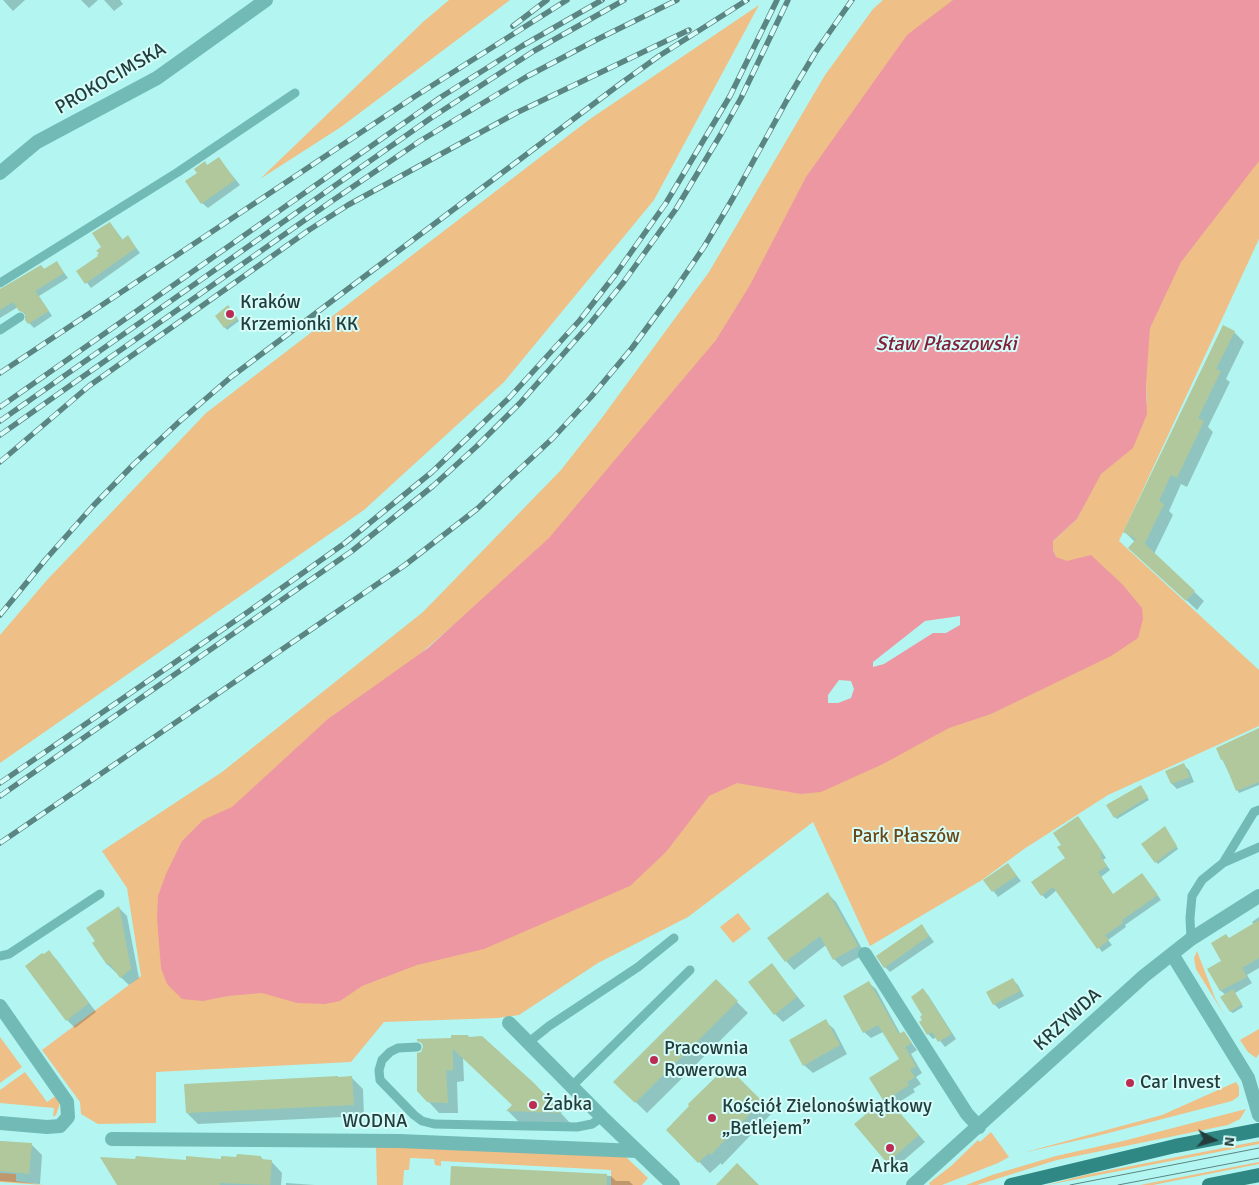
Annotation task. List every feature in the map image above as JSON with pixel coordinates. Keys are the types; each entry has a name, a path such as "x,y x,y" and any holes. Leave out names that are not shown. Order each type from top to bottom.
{"main road":[{"path":"1010,1185 1175,1146 1259,1130"},
{"path":"1209,1185 1254,1178"}],"street":[{"name":"PROKOCIMSKA","path":"0,172 38,142 157,78 266,0"},
{"name":"KRZYWDA","path":"913,1185 1144,976 1192,939 1259,896"},
{"path":"865,954 967,1114 979,1127"},
{"path":"1172,954 1253,1077 1259,1114"},
{"path":"0,1006 67,1102 68,1117 60,1126 0,1124"},
{"path":"509,1023 602,1117 673,1185"},
{"name":"WODNA","path":"112,1139 400,1140 637,1151"}],"lane":[{"path":"0,283 178,172 296,93"},
{"path":"0,330 20,317"},
{"path":"1223,864 1254,812 1259,810"},
{"path":"1192,939 1190,918 1192,896 1202,880 1223,864 1259,847"},
{"path":"0,956 9,954 100,894"},
{"path":"528,1042 638,967 674,938"},
{"path":"572,1086 690,970"},
{"path":"417,1047 398,1048 390,1052 382,1060 379,1070 380,1080 422,1122 434,1124 577,1127 592,1124 602,1117"}],"green space":[{"path":"449,0 510,0 341,127 260,179 423,22"},
{"name":"Park Płaszów","path":"883,0 953,0 768,279 567,527 420,654 401,686 634,809 774,773 1056,557 1053,550 1053,541 1077,519 1100,474 1147,403 1140,322 1259,58 1259,239 1119,541 1259,670 1259,726 1108,795 1024,849 982,880 870,946 813,822 688,917 598,963 519,1015 498,1018 384,1022 351,1062 156,1072 156,1123 98,1124 81,1114 80,1102 42,1050 141,976 127,888 102,851 222,772 423,612 561,470 601,419 709,272 825,75 873,9"},
{"path":"759,5 654,200 504,382 364,510 0,763 0,635 47,580 206,413 590,119"},
{"path":"738,913 751,929 733,943 720,927"},
{"path":"1197,951 1215,998 1225,1016 1196,969 1194,958"},
{"path":"1259,1029 1259,1054 1256,1058 1248,1052 1240,1040"},
{"path":"0,1037 22,1067 0,1083"},
{"path":"25,1072 47,1102 57,1095 60,1103 56,1115 53,1117 54,1108 0,1103 0,1090"},
{"path":"1236,1082 1239,1087 1239,1096 1232,1101 1097,1136 1022,1153 1162,1115"},
{"path":"1246,1109 1240,1119 1228,1125 1057,1160 977,1185 966,1185 992,1175 1056,1156 1123,1141"},
{"path":"991,1132 1009,1157 942,1185 930,1185 929,1183 951,1166 978,1140 980,1142"},
{"path":"1259,1141 1259,1144 1047,1185 1085,1175"},
{"path":"401,1146 626,1157 648,1178 642,1185 611,1185 611,1170 441,1161 441,1166 435,1165 434,1159 410,1158 409,1170 404,1170 403,1185 377,1185 376,1147"},
{"path":"1259,1162 1259,1164 1153,1185 1140,1185"},
{"path":"0,1173 16,1174 16,1181 44,1185 0,1182"}],"water":[{"name":"Staw Płaszowski","path":"953,0 1259,0 1259,161 1181,262 1150,328 1146,384 1147,414 1133,448 1101,474 1077,519 1053,541 1053,550 1056,557 1067,561 1091,555 1123,585 1142,608 1143,619 1138,638 1111,656 991,714 949,728 883,764 821,792 801,794 737,783 709,796 666,852 630,886 484,949 417,965 362,986 340,1001 325,1004 297,1003 262,993 228,996 203,1001 182,999 167,984 161,968 157,918 158,896 182,841 203,820 232,807 328,719 428,648 549,538 716,340 750,285 806,177 907,35","holes":["960,616 960,625 946,633 933,633 884,664 873,667 873,662 925,621","839,680 851,681 854,689 851,698 838,703 828,703 828,695"]}],"building":[{"path":"219,157 235,180 201,204 185,181 197,173 194,169 205,161 207,165"},
{"path":"110,222 122,240 128,235 136,248 85,284 76,271 98,256 99,253 96,251 101,247 92,233"},
{"path":"57,261 64,273 35,291 49,311 28,324 25,320 25,313 19,311 13,302 0,310 0,289 41,265 44,269"},
{"path":"228,305 238,319 224,328 215,316"},
{"path":"1223,325 1235,331 1216,369 1221,371 1198,418 1204,421 1177,478 1171,475 1159,501 1164,504 1145,543 1143,542 1195,591 1186,601 1128,548 1136,539 1123,532"},
{"path":"1259,728 1259,782 1236,791 1223,759 1221,760 1216,748"},
{"path":"1184,763 1190,777 1171,784 1165,771"},
{"path":"1141,785 1148,797 1114,818 1106,805"},
{"path":"1078,816 1103,853 1100,855 1107,866 1098,872 1113,894 1142,873 1158,895 1122,920 1123,923 1105,935 1109,940 1097,949 1053,887 1041,896 1031,882 1065,858 1057,847 1061,845 1053,833"},
{"path":"1165,826 1177,846 1155,863 1141,844"},
{"path":"1008,863 1017,876 992,892 983,880"},
{"path":"828,892 858,946 833,960 820,936 785,962 767,938"},
{"path":"119,906 131,969 120,978 110,964 107,965 92,943 95,941 86,928"},
{"path":"1259,920 1259,958 1242,968 1247,977 1220,991 1207,969 1221,961 1211,943 1226,934 1229,938"},
{"path":"922,924 929,936 884,968 876,956"},
{"path":"49,950 89,1003 66,1021 25,966"},
{"path":"772,963 797,997 774,1015 748,982"},
{"path":"1013,978 1020,991 993,1005 986,992"},
{"path":"716,979 738,1001 635,1103 613,1082"},
{"path":"869,981 899,1034 904,1031 912,1043 905,1047 916,1066 910,1070 915,1077 907,1082 909,1085 888,1099 919,1135 887,1163 854,1124 883,1100 869,1078 899,1059 878,1025 863,1033 843,996"},
{"path":"923,988 952,1034 938,1042 932,1032 927,1035 919,1022 922,1020 920,1017 922,1015 911,997"},
{"path":"1233,989 1242,1004 1230,1012 1220,997"},
{"path":"826,1019 840,1045 803,1066 789,1040"},
{"path":"451,1035 482,1036 534,1083 562,1113 506,1111 512,1105 453,1049 453,1070 446,1071 448,1103 427,1102 417,1091 417,1053 421,1052 423,1047 422,1043 417,1041 417,1039 451,1038"},
{"name":"Kościół Zielonoświątkowy „Betlejem”","path":"727,1066 762,1101 711,1155 709,1153 698,1163 666,1130 689,1106 688,1104"},
{"path":"352,1076 354,1105 186,1113 184,1084"},
{"path":"0,1141 32,1143 29,1174 0,1171"},
{"path":"237,1154 261,1156 261,1159 272,1160 270,1185 220,1183 220,1185 117,1185 100,1157 135,1159 136,1156 186,1160 186,1156 221,1159 221,1156 236,1157"},
{"path":"737,1163 759,1185 716,1185"},
{"path":"451,1166 607,1174 607,1185 450,1185"}],"tram line":[{"path":"1070,1185 1259,1148"},
{"path":"1118,1185 1259,1158"}],"railway":[{"path":"513,26 547,0"},
{"path":"0,373 414,97 567,0"},
{"path":"0,407 441,97 522,46 602,0"},
{"path":"0,421 431,118 534,51 624,0"},
{"path":"0,435 420,141 526,77 677,0"},
{"path":"0,615 93,506 134,464 231,377 620,84 659,56 747,0"},
{"path":"0,783 345,543 432,472 510,397 580,320 615,275 666,203 730,96 777,0"},
{"path":"0,796 352,551 433,486 520,403 623,283 676,209 741,98 788,0"},
{"path":"0,843 405,565 477,509 553,438 591,397 632,348 674,291 704,247 815,53 852,0"},
{"path":"0,462 89,386 309,230 348,205 516,113 689,30"}],"place":[{"name":"Kraków Krzemionki KK","path":"230,314"},
{"name":"Pracownia Rowerowa","path":"654,1060"},
{"name":"Car Invest","path":"1130,1083"},
{"name":"Żabka","path":"533,1105"},
{"name":"Kościół Zielonoświątkowy „Betlejem”","path":"712,1118"},
{"name":"Arka","path":"890,1148"}]}
